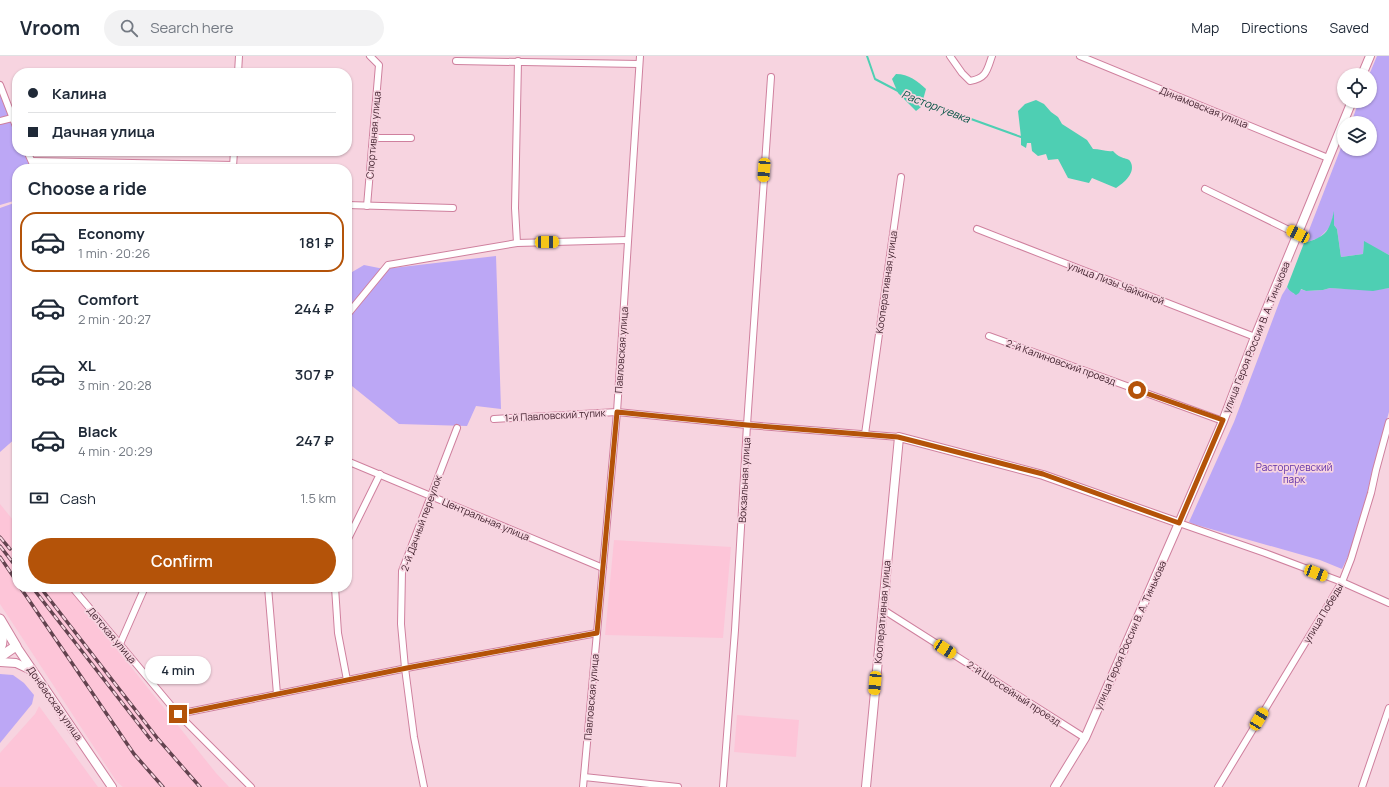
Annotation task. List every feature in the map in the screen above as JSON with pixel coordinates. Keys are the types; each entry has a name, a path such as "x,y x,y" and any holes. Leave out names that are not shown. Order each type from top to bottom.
{"main road":[{"name":"Донбасская улица","path":"0,619 14,642"},
{"path":"0,628 14,642 0,657"},
{"path":"0,628 2,642 0,649"}],"street":[{"path":"238,68 239,56"},
{"name":"Спортивная улица","path":"367,206 379,65 370,56"},
{"name":"Павловская улица","path":"583,787 617,412 640,56"},
{"path":"950,56 962,73 970,81 979,80 986,72 992,56"},
{"path":"1365,68 1370,56"},
{"name":"Динамовская улица","path":"1083,57 1328,158"},
{"path":"456,61 639,64"},
{"path":"516,243 515,208 518,61"},
{"name":"Вокзальная улица","path":"723,787 735,630 747,425 771,77"},
{"path":"0,85 12,118 0,121"},
{"name":"улица Героя России В. А. Тинькова","path":"1054,787 1085,738 1179,523 1223,420 1255,337 1349,108"},
{"path":"373,138 410,138"},
{"path":"30,156 33,164"},
{"path":"32,161 132,164"},
{"name":"Кооперативная улица","path":"865,434 901,177"},
{"path":"1205,189 1298,234"},
{"path":"352,205 453,208"},
{"name":"улица Лизы Чайкиной","path":"977,229 1255,337"},
{"path":"352,309 388,265 516,243 628,240"},
{"name":"2-й Калиновский проезд","path":"989,336 1223,420"},
{"name":"1-й Павловский тупик","path":"494,419 617,412 747,425 898,437"},
{"name":"улица Победы","path":"1218,787 1342,582 1351,559 1371,493 1389,422"},
{"name":"2-й Дачный переулок","path":"424,787 414,737 405,668 401,624 402,572 457,428"},
{"path":"898,437 1043,474 1265,553 1342,582 1389,603"},
{"name":"Кооперативная улица","path":"866,787 898,437"},
{"name":"Центральная улица","path":"352,463 602,568"},
{"path":"352,531 380,474"},
{"name":"Детская улица","path":"76,592 178,714 251,787"},
{"path":"120,644 143,592"},
{"path":"268,592 277,694"},
{"path":"335,592 338,633 346,680"},
{"name":"2-й Шоссейный проезд","path":"882,608 1085,738"},
{"path":"178,714 405,668 597,633"},
{"name":"Донбасская улица","path":"14,642 112,787"},
{"path":"0,662 25,666 33,671"},
{"path":"1362,787 1389,708"},
{"path":"584,777 678,787"}],"shaded area":[{"path":"896,74 909,77 926,89 921,107 916,111 898,93 892,79"},
{"path":"1036,100 1044,104 1058,117 1062,124 1087,140 1093,149 1113,151 1122,158 1129,160 1132,165 1132,169 1129,177 1116,188 1092,178 1089,183 1068,178 1058,159 1048,160 1046,154 1038,156 1032,151 1031,143 1027,143 1026,148 1021,145 1018,111 1025,104"},
{"path":"1334,211 1334,225 1337,229 1341,257 1363,254 1364,241 1389,255 1389,288 1373,291 1330,288 1306,291 1301,289 1296,295 1289,290 1287,287 1304,243 1317,239 1325,233 1328,229"},
{"path":"0,504 12,519 12,592 71,592 216,773 229,787 123,787 117,782 0,604"},
{"path":"614,540 731,547 723,638 605,635"},
{"path":"39,706 98,787 0,787 0,753 35,714"},
{"path":"737,715 799,720 796,757 734,752"}],"green space":[{"path":"1377,56 1389,56 1389,255 1364,242 1363,254 1341,257 1337,229 1334,225 1334,213 1330,227 1319,238 1304,243 1338,156 1377,156 1377,116 1354,116 1356,108 1377,108 1377,68 1372,68"},
{"path":"0,91 12,121 12,156 26,156 29,164 12,164 12,201 0,205"},
{"path":"12,204 12,441 0,452 0,208"},
{"path":"496,256 501,409 476,406 467,426 399,424 352,386 352,272 364,265 384,269"},
{"name":"Расторгуевский парк","path":"1287,287 1294,294 1300,289 1306,291 1330,288 1372,290 1389,288 1389,412 1354,544 1342,569 1320,560 1189,522 1234,422 1282,295"},
{"path":"0,674 13,675 24,683 34,695 32,704 0,743"}],"waterway":[{"name":"Расторгуевка","path":"867,56 875,79 898,91"},
{"name":"Расторгуевка","path":"921,101 1021,137"}],"railway":[{"path":"0,537 10,549"},
{"path":"0,546 12,562"},
{"path":"0,557 12,575"},
{"path":"23,592 134,754 163,787"},
{"path":"36,592 151,740"},
{"path":"44,592 158,739 200,787"}],"route":[{"path":"178,714 412,667 597,633 617,412 747,425 898,437 1043,474 1179,523 1223,420 1137,390"}]}
